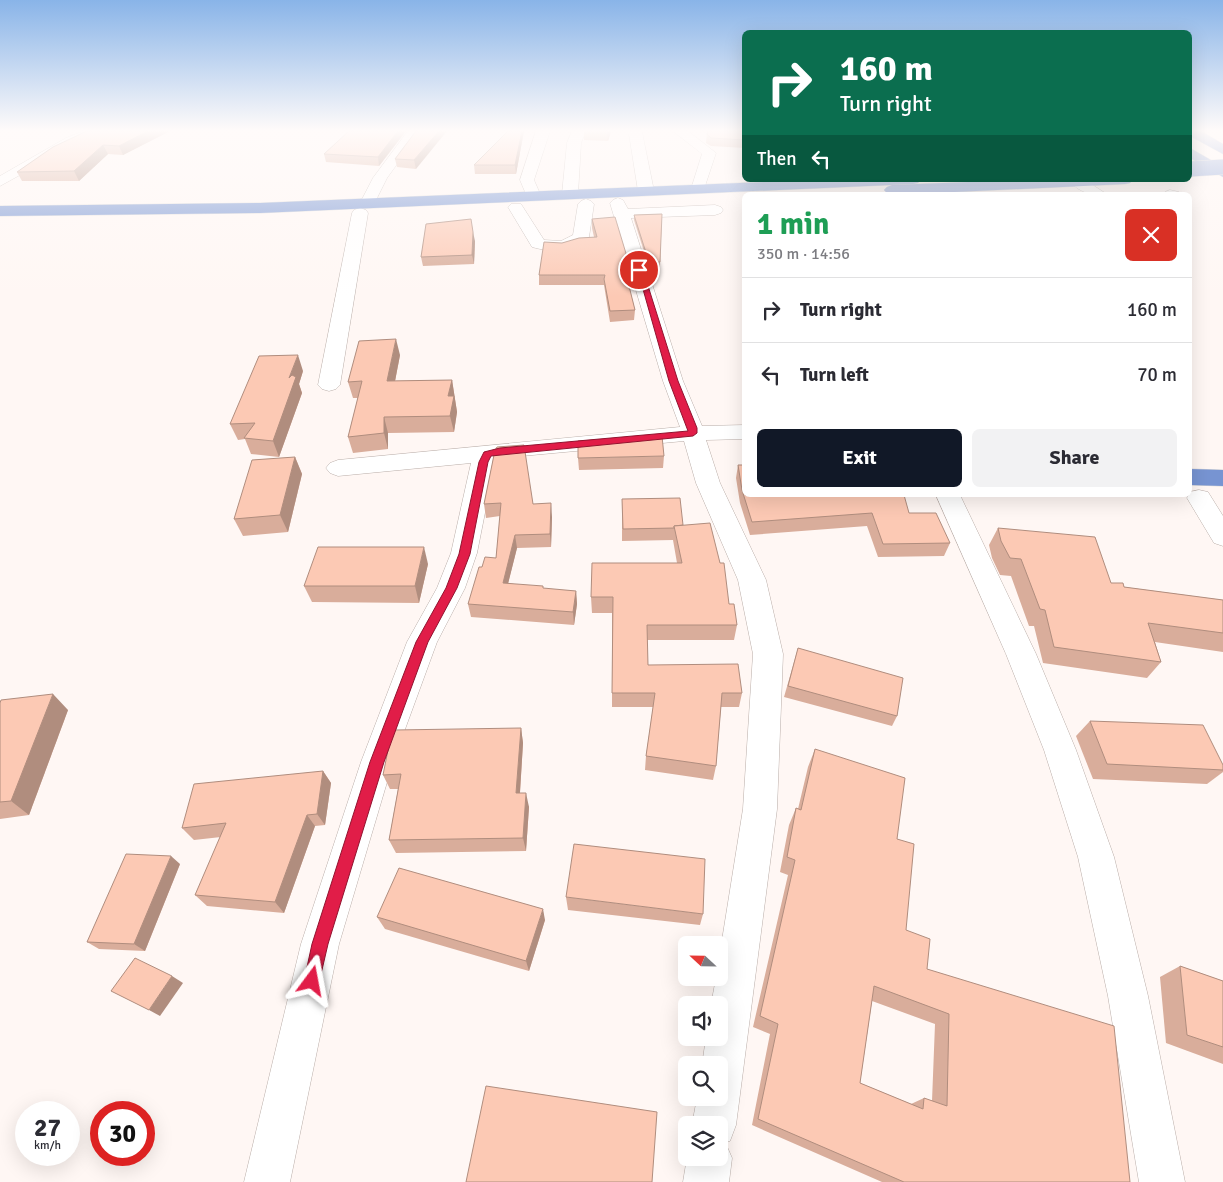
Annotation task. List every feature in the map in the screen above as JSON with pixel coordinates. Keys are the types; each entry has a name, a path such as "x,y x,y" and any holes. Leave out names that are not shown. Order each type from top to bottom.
{"highway":[{"path":"0,223 364,208 533,196 766,186"},
{"path":"852,192 972,186"},
{"path":"948,192 998,186"},
{"path":"0,211 516,207 586,204 620,209 742,197"},
{"path":"1198,492 1223,478"}],"street":[{"path":"329,385 364,208 376,186"},
{"path":"529,186 533,196"},
{"path":"570,194 571,186"},
{"path":"645,186 646,191"},
{"path":"516,207 538,243 551,246 574,243 581,237 586,204"},
{"path":"715,210 620,209 673,381 692,428 708,483 752,580 768,654 760,809 724,1056"},
{"path":"338,468 693,433 742,432"},
{"path":"267,1182 323,935 377,762 422,642 451,588 464,554 483,462 488,454"},
{"path":"1198,492 1223,537"},
{"path":"949,497 1021,654 1060,750 1096,857 1128,996 1162,1182"},
{"path":"706,1182 708,1166"}],"building":[{"path":"662,214 660,262 649,262 634,215"},
{"path":"615,217 631,270 628,282 635,310 610,311 604,279 605,275 539,275 544,242 562,243 579,238 597,237 592,219"},
{"path":"471,219 473,232 472,255 421,257 426,224"},
{"path":"396,339 387,381 452,380 448,396 454,396 450,416 384,417 384,433 348,437 362,381 348,382 359,341"},
{"path":"298,355 289,378 292,375 296,377 273,441 244,438 255,423 230,424 259,356"},
{"path":"662,436 664,456 578,458 578,441"},
{"path":"524,445 533,504 551,503 550,534 515,535 503,583 576,591 573,612 468,604 479,567 482,567 485,557 496,558 501,503 484,504 495,450 497,447"},
{"path":"295,457 280,515 234,519 252,460"},
{"path":"738,465 742,465 742,490"},
{"path":"744,497 905,497 909,513 936,513 950,543 883,544 872,513 752,522"},
{"path":"680,498 683,525 674,526 674,528 623,529 622,499"},
{"path":"710,523 720,563 724,563 729,604 734,604 737,625 647,625 648,665 738,664 742,693 722,693 716,766 646,756 655,693 612,693 613,597 591,597 592,563 682,563 674,526"},
{"path":"998,528 1095,537 1111,583 1123,583 1124,587 1223,600 1223,633 1148,623 1161,662 1054,647 1045,610 1040,609 1021,559 1010,558 1001,541"},
{"path":"318,547 424,547 415,586 304,586"},
{"path":"798,648 903,678 897,716 788,686"},
{"path":"53,694 11,801 0,802 1,700"},
{"path":"1090,721 1203,725 1223,765 1223,770 1107,764"},
{"path":"521,728 516,793 526,793 523,838 389,840 401,774 383,775 389,745 395,730"},
{"path":"815,749 905,778 897,839 914,844 906,930 930,939 927,969 1114,1026 1130,1182 904,1182 758,1119 778,1024 760,1016 795,860 787,857 796,808 801,810","holes":["874,986 949,1014 947,1106 924,1098 923,1109 860,1083"]},
{"path":"323,771 317,814 307,815 275,902 195,895 226,823 182,828 194,784"},
{"path":"574,844 705,859 703,914 566,897"},
{"path":"126,854 171,856 134,944 87,942"},
{"path":"399,868 543,909 526,961 377,917"},
{"path":"135,958 172,976 149,1010 111,991"},
{"path":"1180,966 1223,981 1223,1047 1187,1035"},
{"path":"486,1086 657,1112 652,1182 466,1182"}],"route":[{"path":"312,981 320,944 377,762 422,642 451,588 464,554 483,462 488,454 500,451 693,433 673,381 639,270"}]}
